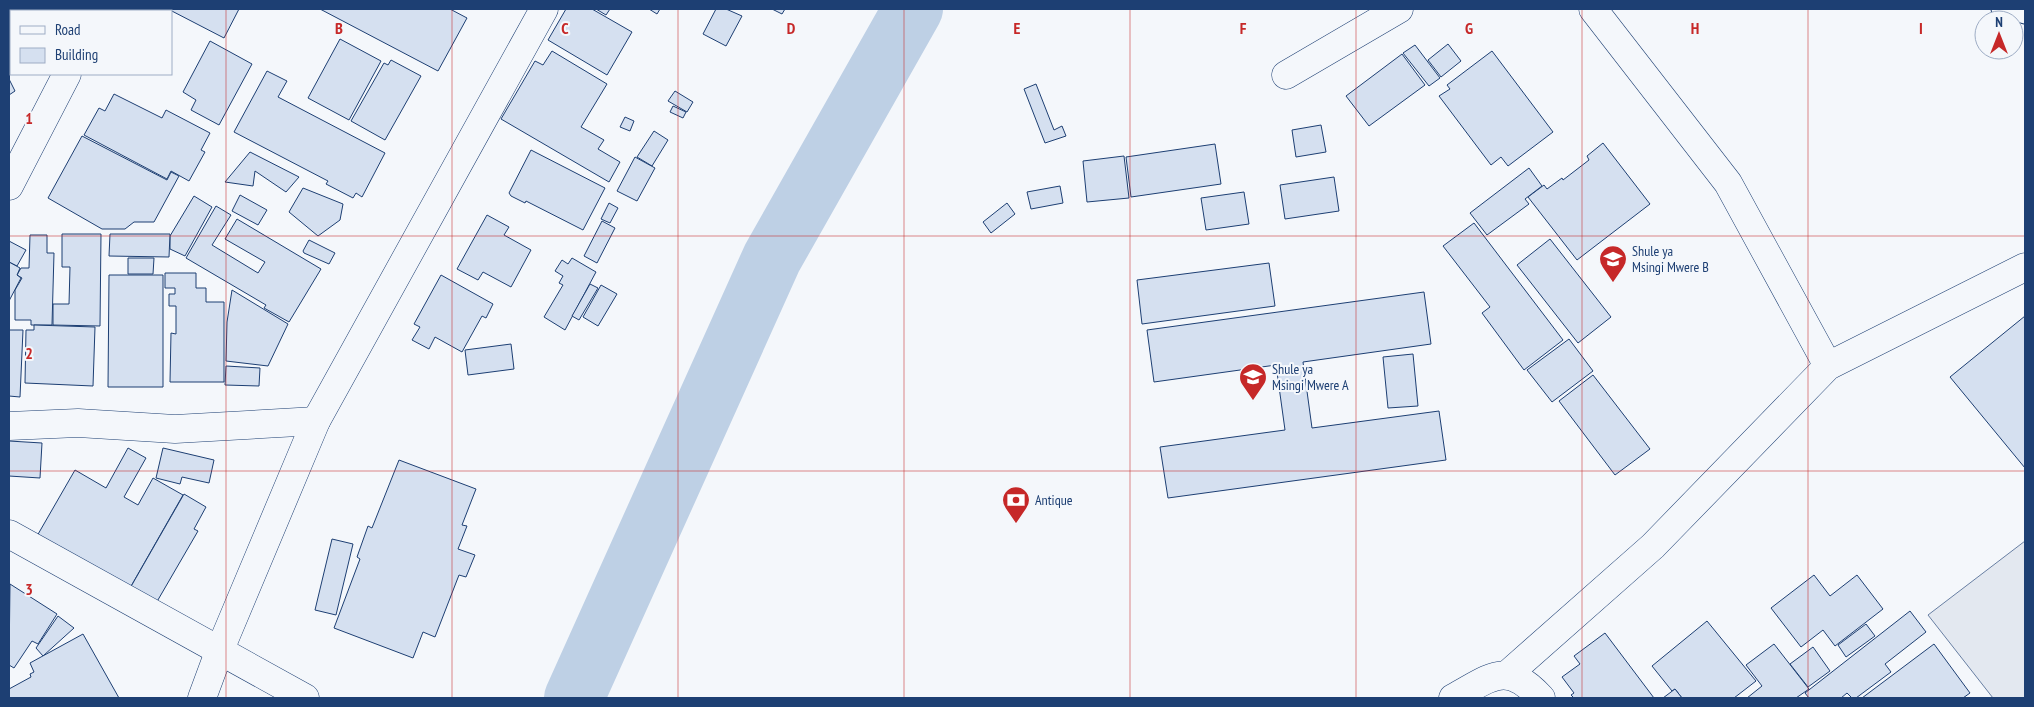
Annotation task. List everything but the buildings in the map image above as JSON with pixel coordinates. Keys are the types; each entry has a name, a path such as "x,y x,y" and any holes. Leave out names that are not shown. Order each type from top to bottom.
{"street":[{"path":"1286,75 1399,9"},
{"path":"1593,9 1728,183 1828,366"},
{"path":"202,698 219,652 316,421 537,11"},
{"path":"9,186 16,156 66,75"},
{"path":"1453,698 1496,676 1508,674 1653,546 1828,366 2025,267"},
{"path":"9,426 78,423 175,429 316,421"},
{"path":"9,534 305,698"},
{"path":"1508,674 1524,682 1542,698"}],"lane":[{"path":"1999,9 2025,16"}],"shaded area":[{"path":"2025,541 2025,698 1993,698 1928,615"}],"waterway":[{"path":"574,698 772,258 913,9"}],"place":[{"name":"Shule ya Msingi Mwere B","path":"1613,283"},
{"name":"Shule ya Msingi Mwere A","path":"1253,401"},
{"name":"Antique","path":"1016,524"}]}
